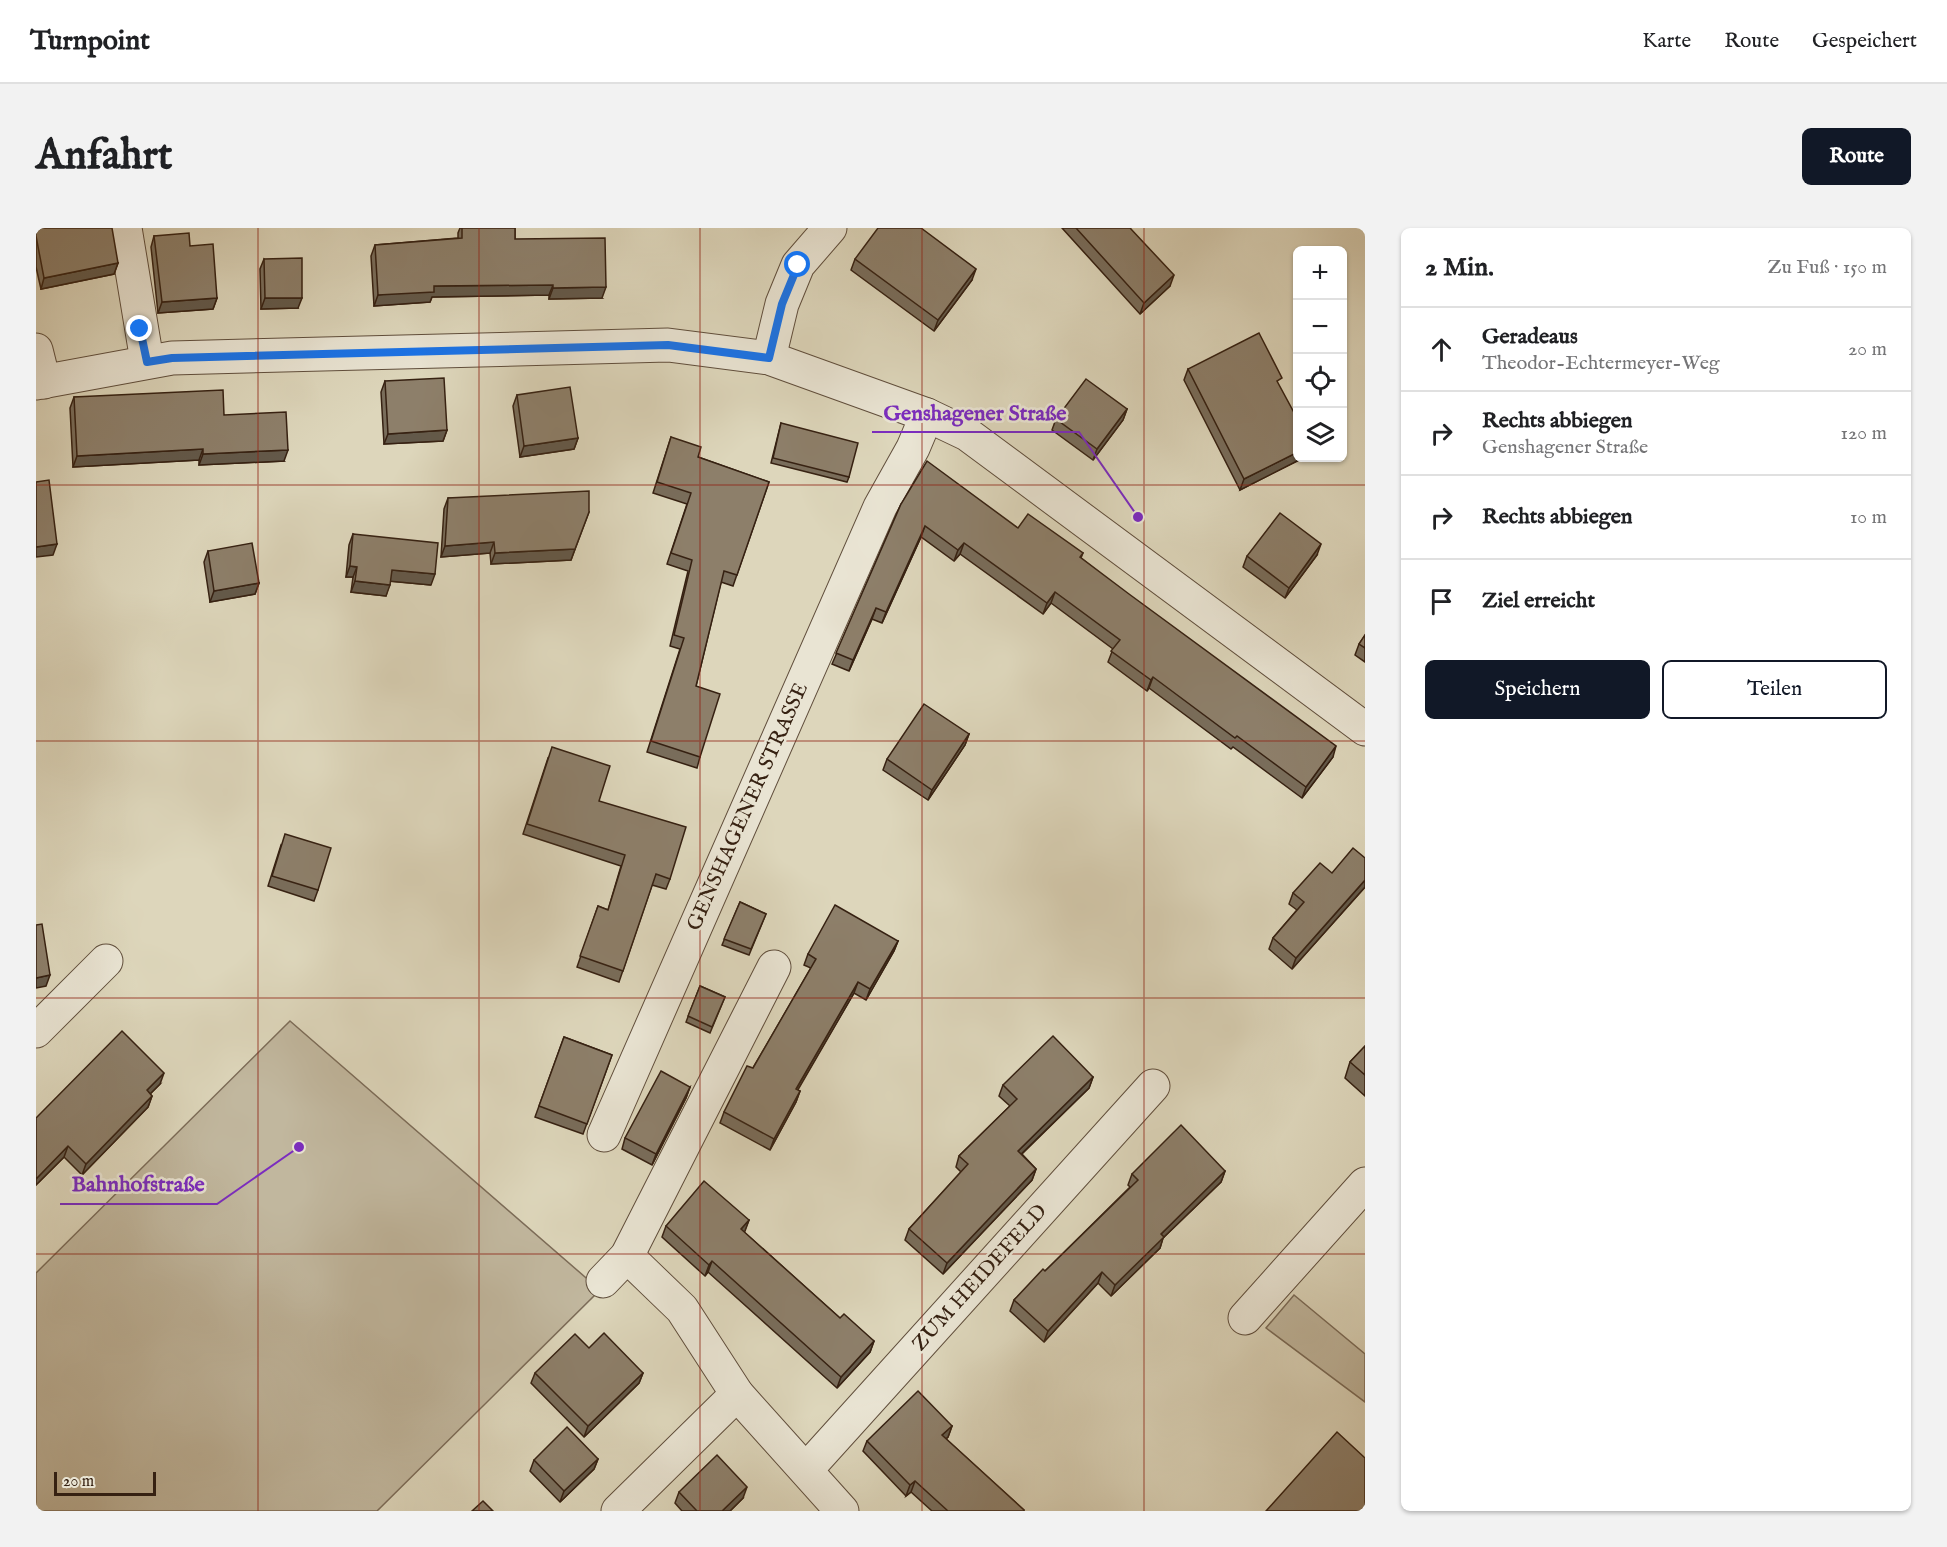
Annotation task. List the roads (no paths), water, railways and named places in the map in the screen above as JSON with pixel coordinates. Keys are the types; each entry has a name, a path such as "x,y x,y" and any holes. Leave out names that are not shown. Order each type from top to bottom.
{"street":[{"path":"125,228 147,362"},
{"path":"769,358 782,304 798,265 830,228"},
{"path":"36,350 40,383 172,358 668,345 769,358 927,415 967,434 1365,729"},
{"name":"GENSHAGENER STRASSE","path":"604,1135 880,507 913,448 927,415"},
{"path":"36,1031 106,961"},
{"path":"603,1281 627,1256 774,967"},
{"name":"ZUM HEIDEFELD","path":"806,1470 1153,1086"},
{"path":"1245,1318 1365,1184"},
{"path":"627,1256 682,1309 737,1394 842,1511"},
{"path":"618,1511 737,1394"}],"place":[{"name":"Genshagener Straße","path":"1138,517"},
{"name":"Bahnhofstraße","path":"299,1147"}]}
